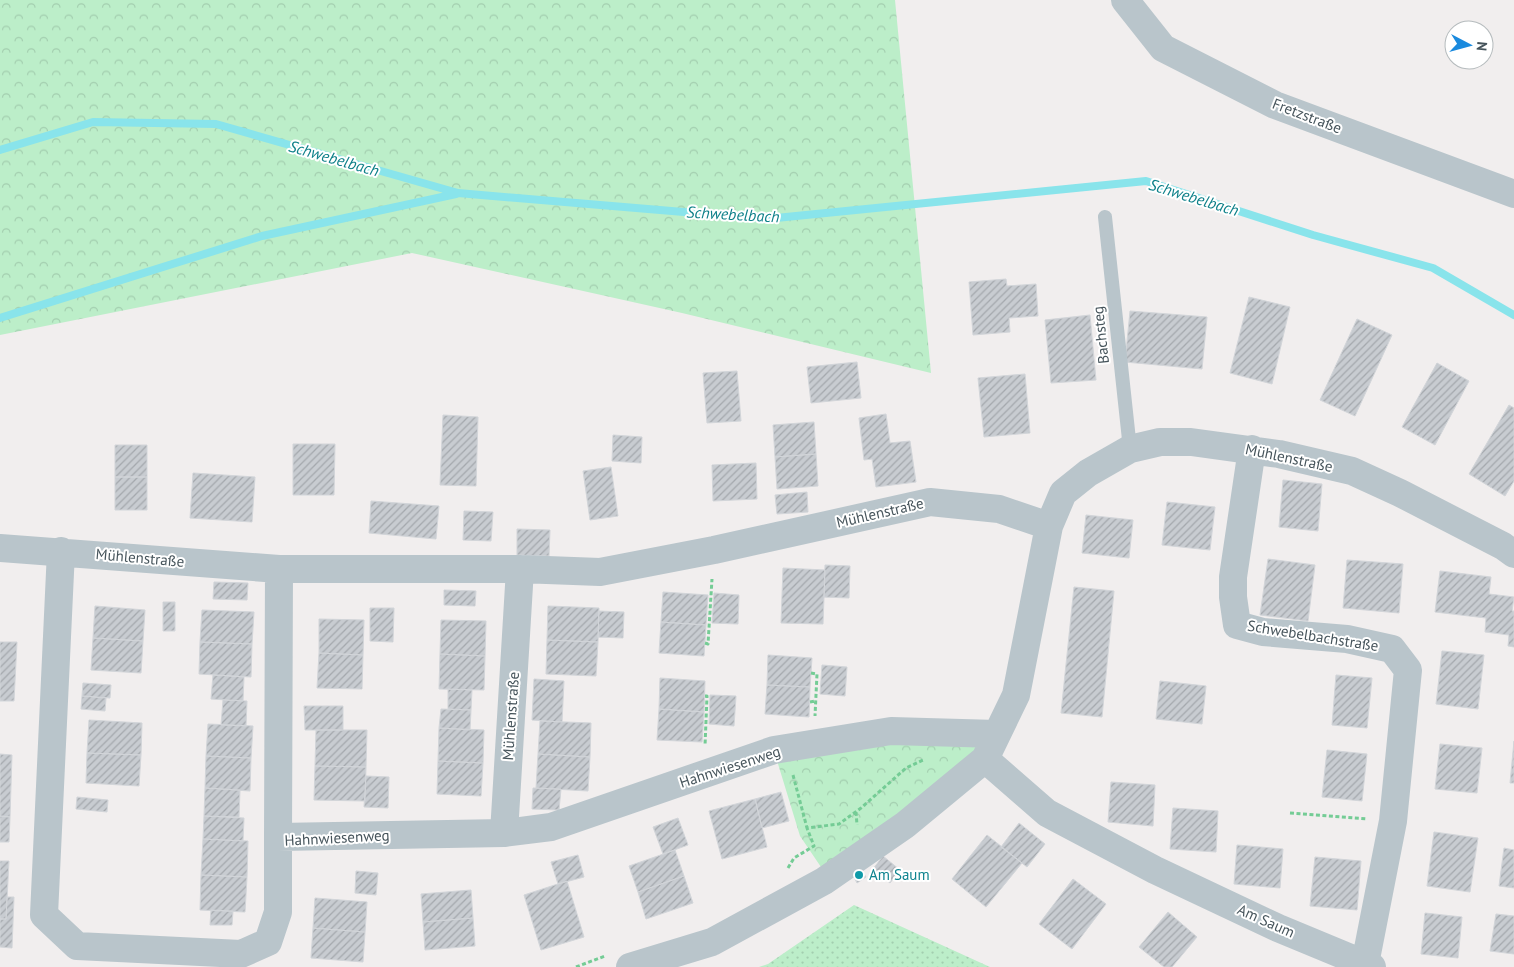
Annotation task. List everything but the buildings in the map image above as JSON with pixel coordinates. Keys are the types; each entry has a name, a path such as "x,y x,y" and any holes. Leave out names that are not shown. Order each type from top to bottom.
{"street":[{"name":"Fretzstraße","path":"1125,0 1163,48 1275,105 1514,194"},
{"name":"Mühlenstraße","path":"0,548 60,551 279,569 600,572 714,550 930,502 999,509 1048,526 1063,494 1088,473 1130,449 1160,442 1192,442 1252,449 1352,471 1400,493 1503,546 1514,554"},
{"name":"Schwebelbachstraße","path":"1252,449 1233,577 1233,597 1237,624 1263,632 1347,639 1392,649 1408,670 1393,821 1368,966"},
{"path":"630,967 712,942 824,880 905,825 986,759 1016,695 1048,526"},
{"name":"Hahnwiesenweg","path":"60,551 44,915 77,946 241,954 268,942 278,912 278,837 504,833 551,827 774,750 891,731 997,734"},
{"path":"278,837 279,569"},
{"name":"Mühlenstraße","path":"504,833 520,570"},
{"name":"Am Saum","path":"986,759 1047,813 1155,870 1278,928 1368,966"}],"lane":[{"name":"Bachsteg","path":"1105,217 1130,449"}],"path":[{"path":"705,643 708,644 708,612 714,550"},
{"path":"811,673 817,674 814,744"},
{"path":"703,774 707,696 705,696"},
{"path":"810,702 816,701"},
{"path":"785,748 807,828 814,846 794,858 786,872"},
{"path":"807,828 839,824 861,808 906,768 924,760"},
{"path":"1290,813 1393,821"},
{"path":"576,967 606,956"}],"green space":[{"path":"0,0 895,0 931,373 682,313 412,253 0,335"},
{"path":"991,737 981,757 823,870 800,836 775,754"},
{"path":"854,905 990,967 759,967 768,964"}],"waterway":[{"name":"Schwebelbach","path":"0,150 93,122 216,124 458,193 766,219 1146,181 1313,235 1433,268 1514,315"},
{"path":"0,318 262,236 456,194"}],"place":[{"name":"Am Saum","path":"859,875"}]}
